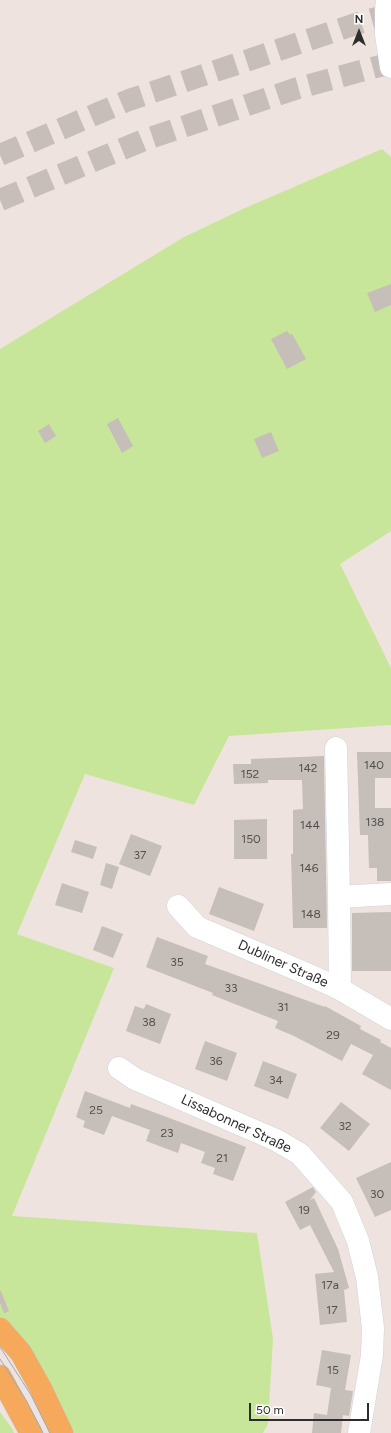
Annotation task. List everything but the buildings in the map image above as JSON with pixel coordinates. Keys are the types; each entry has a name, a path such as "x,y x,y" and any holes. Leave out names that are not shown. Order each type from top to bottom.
{"main road":[{"path":"0,1328 21,1353 40,1387 62,1433"},
{"path":"0,1376 31,1433"}],"street":[{"path":"387,0 386,34 391,67"},
{"path":"336,748 340,989"},
{"path":"339,898 391,894"},
{"name":"Dubliner Straße","path":"178,906 197,927 340,989 391,1020"},
{"name":"Lissabonner Straße","path":"119,1068 135,1079 276,1140 300,1154 342,1202 358,1241 367,1277 373,1328 372,1355 359,1433"}],"green space":[{"path":"382,149 391,157 391,531 340,564 391,668 391,725 229,736 194,805 85,774 17,934 114,968 12,1216 257,1233 273,1339 268,1424 263,1433 70,1433 13,1333 0,1318 0,349 184,237 245,208"},
{"path":"0,1412 13,1430 14,1433 0,1433"}],"tunnel":[{"path":"0,155 129,100 362,22 391,14"},
{"path":"0,200 144,140 298,88 391,63"},
{"path":"0,1303 5,1301"}],"tram line":[{"path":"0,1347 31,1395 50,1433"},
{"path":"0,1359 26,1400 43,1433"}]}
